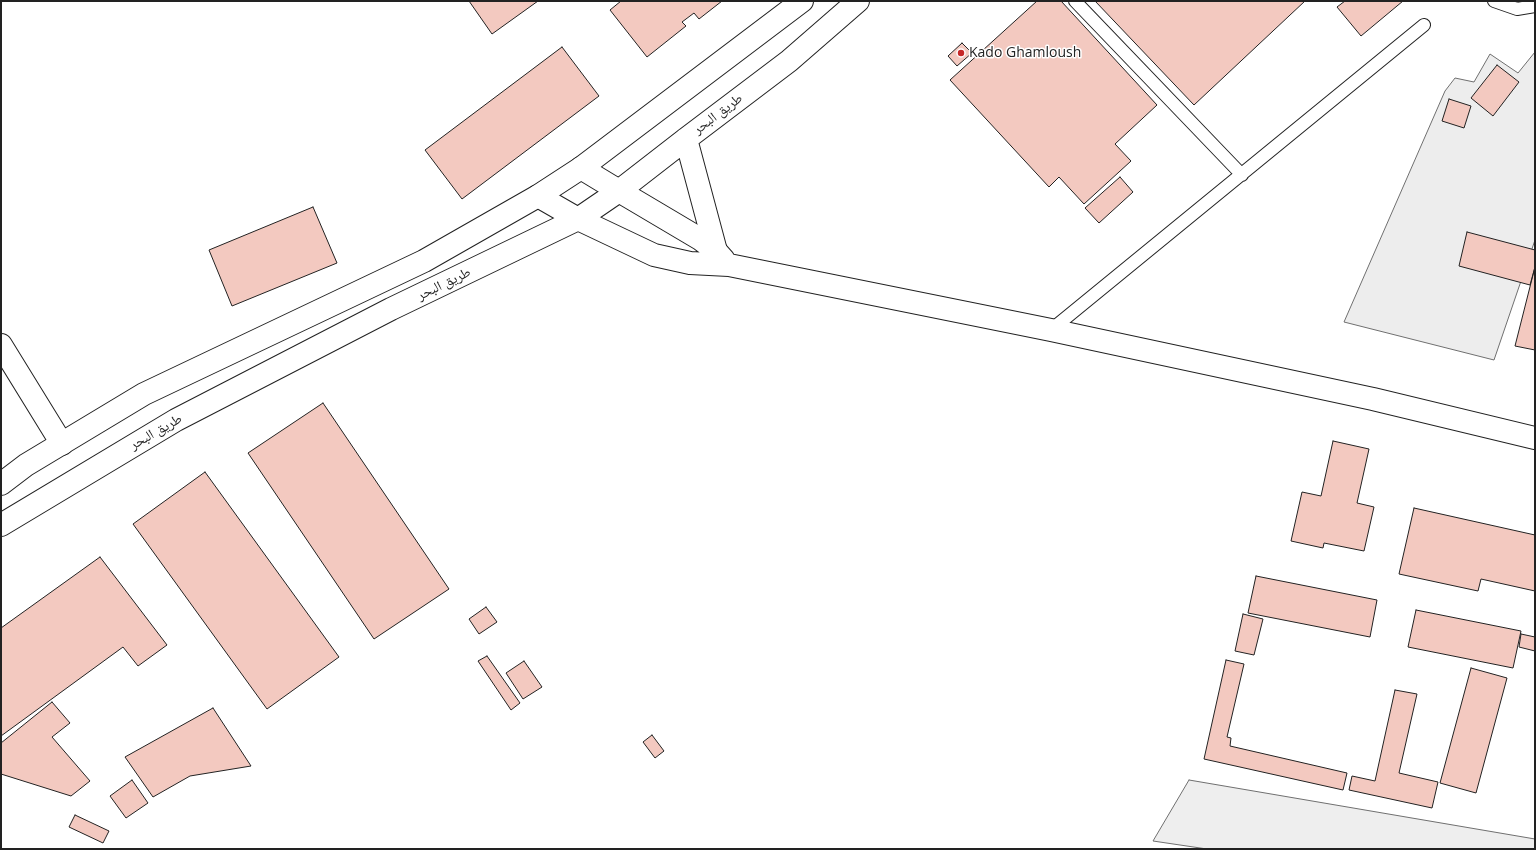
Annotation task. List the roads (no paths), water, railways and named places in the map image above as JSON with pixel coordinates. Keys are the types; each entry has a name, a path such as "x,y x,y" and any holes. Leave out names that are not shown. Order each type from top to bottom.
{"main road":[{"path":"1,484 26,465 144,394 424,261 538,196 581,168 802,1"},
{"name":"طريق البحر","path":"1,524 176,420 391,309 578,219 619,191 789,61 858,1"},
{"path":"686,139 722,258"},
{"path":"581,168 700,238 722,258"},
{"path":"538,196 578,219 654,255 690,263 722,258 1373,399 1535,438"},
{"path":"1,345 62,444"}],"lane":[{"path":"1075,1 1242,175"},
{"path":"1494,1 1516,9 1535,6"},
{"path":"1051,330 1424,25"}],"place":[{"name":"Kado Ghamloush","path":"961,53"}]}
